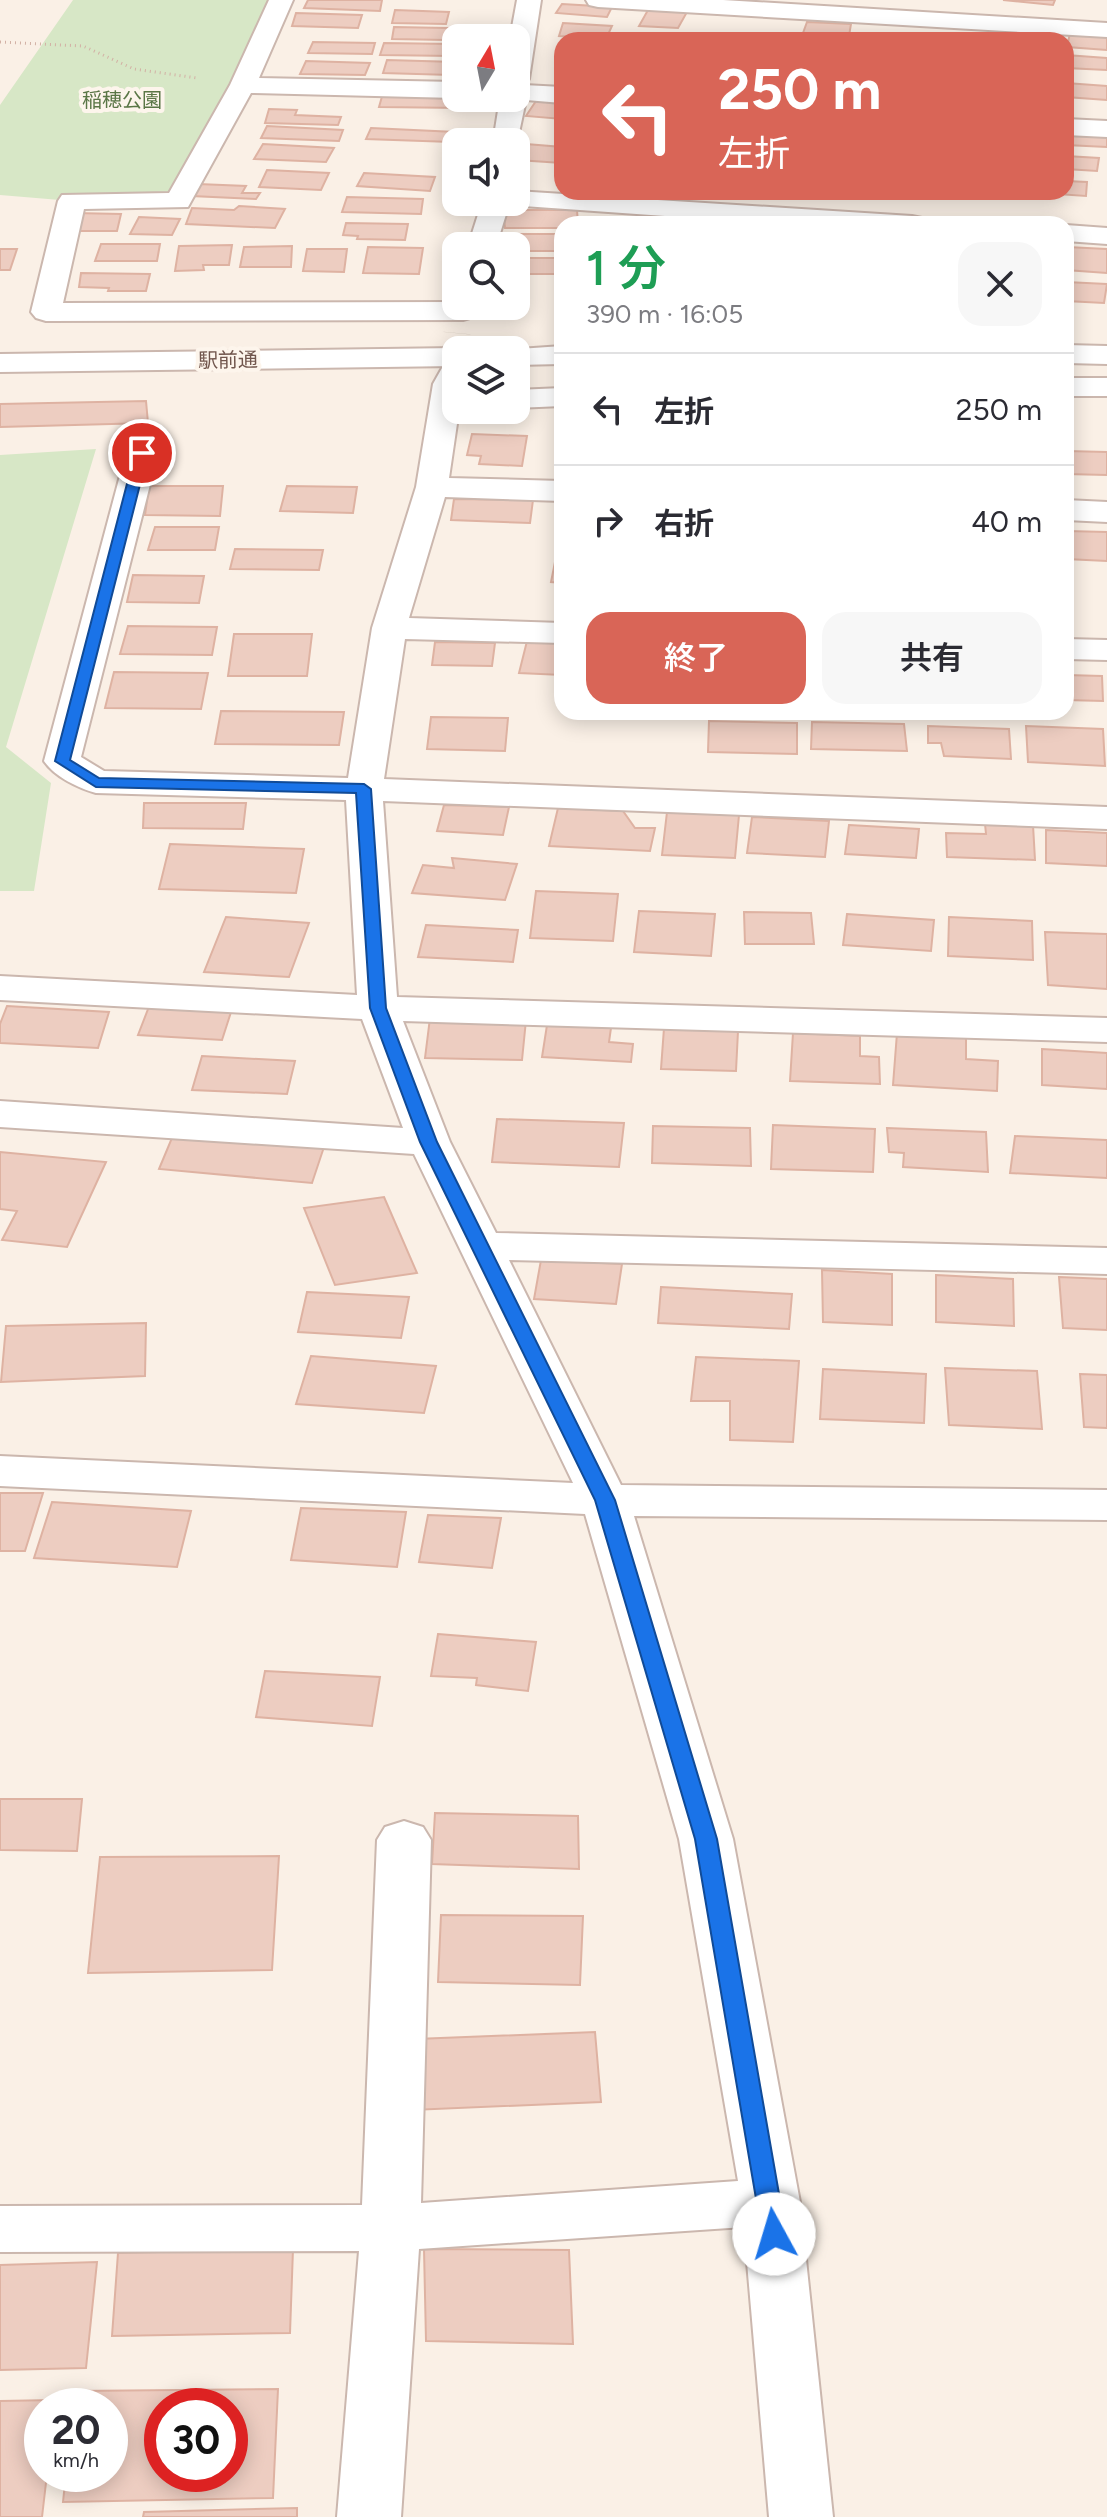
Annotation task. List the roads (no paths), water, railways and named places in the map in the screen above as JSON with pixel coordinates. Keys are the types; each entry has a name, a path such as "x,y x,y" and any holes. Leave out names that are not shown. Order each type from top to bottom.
{"street":[{"path":"281,0 243,85 178,201 72,201 46,312 442,354"},
{"path":"525,24 529,0"},
{"path":"598,0 769,5 1107,30"},
{"path":"243,85 442,90"},
{"path":"530,93 554,94"},
{"path":"1074,127 1107,129"},
{"path":"530,200 785,216"},
{"path":"1074,234 1107,236"},
{"path":"1074,354 1107,355"},
{"name":"駅前通","path":"0,363 442,355"},
{"path":"530,356 554,355"},
{"path":"1074,387 1107,387"},
{"path":"530,398 554,397"},
{"path":"443,424 432,487 389,628 364,789 378,1008 429,1142 605,1500 706,1839 771,2202 801,2517"},
{"path":"142,453 62,761 96,782 364,789 1107,818"},
{"path":"432,487 554,491"},
{"path":"1074,510 1107,512"},
{"path":"389,628 554,633"},
{"path":"1074,649 1107,650"},
{"path":"0,988 378,1008 1107,1030"},
{"path":"0,1114 429,1142"},
{"path":"482,1246 1107,1261"},
{"path":"0,1471 605,1500 1107,1505"},
{"path":"369,2517 391,2228 404,1840"},
{"path":"0,2229 391,2228 771,2202"}],"park label":[{"name":"稲穂公園","path":"122,100"}]}
